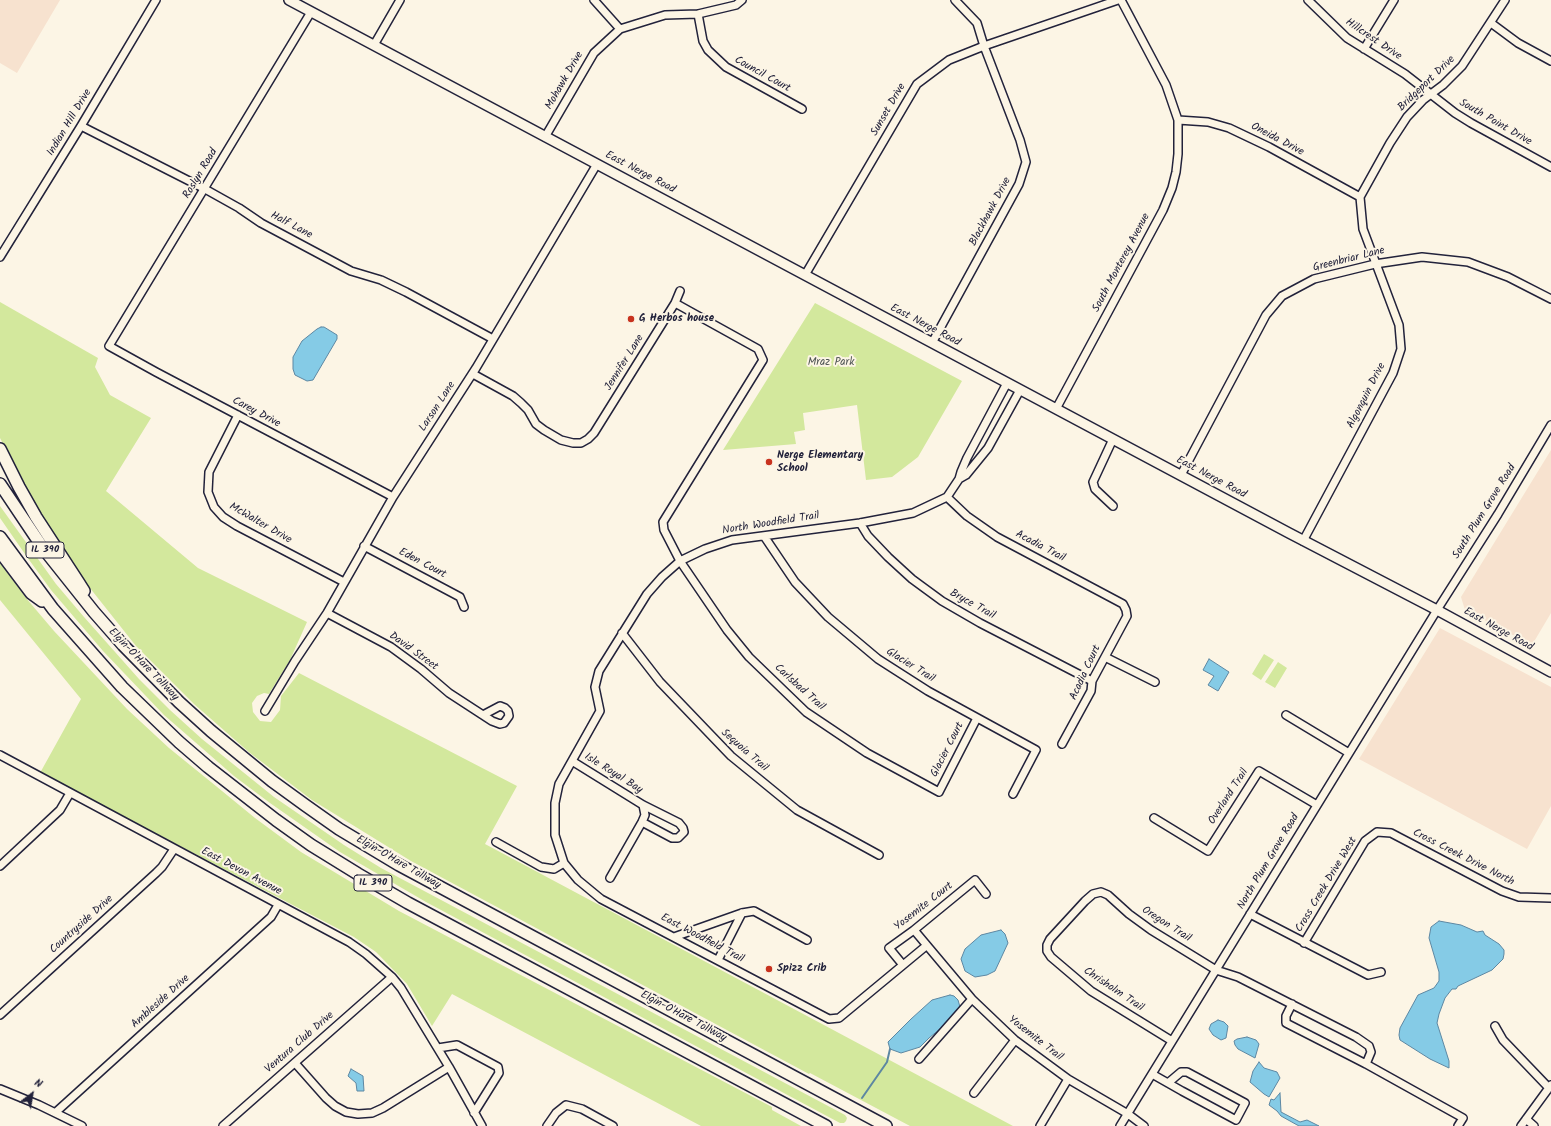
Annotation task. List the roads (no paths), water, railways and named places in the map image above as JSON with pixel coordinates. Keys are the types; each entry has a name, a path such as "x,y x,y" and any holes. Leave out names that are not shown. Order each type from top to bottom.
{"highway":[{"path":"0,449 22,493 79,583 94,612"},
{"name":"Elgin-O'Hare Tollway","path":"0,484 43,548 94,612 152,676 211,731 272,782 339,829 399,865 886,1126"},
{"name":"IL 390","path":"0,537 53,609 122,687 179,742 236,790 311,845 408,903 826,1126"},
{"path":"0,552 31,593 53,609"}],"main road":[{"name":"East Nerge Road","path":"289,0 1551,672"}],"street":[{"name":"Indian Hill Drive","path":"0,257 81,126 156,0"},
{"path":"374,45 400,0"},
{"path":"594,0 620,29"},
{"name":"Mohawk Drive","path":"545,137 594,53 620,29 665,15 698,14 736,5 742,0"},
{"name":"Blackhawk Drive","path":"932,343 1019,184 1026,162 1020,140 984,46 977,23 955,0"},
{"name":"Sunset Drive","path":"805,275 917,84 949,60 984,46 1120,0"},
{"name":"South Monterey Avenue","path":"1056,409 1163,210 1172,188 1176,172 1178,154 1178,120 1166,85 1120,0"},
{"name":"Hillcrest Drive","path":"1308,0 1339,31 1364,49 1405,74 1430,94"},
{"path":"1364,49 1394,0"},
{"name":"Bridgeport Drive","path":"1360,197 1406,117 1430,94 1455,75 1468,58 1505,0"},
{"name":"Roslyn Road","path":"110,346 311,12"},
{"name":"Council Court","path":"698,14 703,41 708,50 726,67 802,109"},
{"path":"1491,23 1518,43 1551,61"},
{"name":"South Point Drive","path":"1430,94 1471,123 1551,167"},
{"name":"Oneida Drive","path":"1178,120 1208,122 1229,128 1269,147 1360,197"},
{"name":"Half Lane","path":"81,126 205,189 239,208 261,223 351,271 381,280 493,339"},
{"name":"Larson Lane","path":"265,711 294,661 327,613 364,546 394,497 473,374 597,164"},
{"name":"Algonquin Drive","path":"1303,541 1393,373 1401,349 1399,325 1363,229 1360,197"},
{"name":"Greenbriar Lane","path":"1181,475 1266,315 1282,296 1314,279 1375,264 1422,257 1468,262 1508,277 1551,299"},
{"name":"Jennifer Lane","path":"473,374 522,402 536,424 544,430 561,440 581,443 594,433 675,303 680,291"},
{"path":"675,303 758,349 763,360 663,522 664,530 680,561"},
{"name":"Carey Drive","path":"110,346 394,497"},
{"path":"947,497 959,479 966,458 1007,383"},
{"path":"959,479 966,475 988,448 1020,390"},
{"name":"McWalter Drive","path":"238,415 209,472 208,492 214,507 223,517 237,526 344,582"},
{"name":"South Plum Grove Road","path":"1437,610 1498,514 1551,425"},
{"path":"1113,439 1094,482 1095,489 1113,506"},
{"name":"North Woodfield Trail","path":"564,863 555,835 555,803 560,784 599,715 600,707 595,687 597,675 647,594 662,577 680,561 720,543 747,537 860,523 913,513 947,497"},
{"name":"Acadia Trail","path":"947,497 967,516 997,537 1123,604 1126,610"},
{"name":"Bryce Trail","path":"860,523 868,536 888,558 912,579 942,601 980,623 1092,681"},
{"name":"Glacier Trail","path":"764,536 795,582 828,617 847,634 893,670 1036,750 1014,794"},
{"name":"Eden Court","path":"364,546 460,597 464,607"},
{"name":"Carlsbad Trail","path":"680,561 726,630 745,652 806,712 867,754 939,792"},
{"name":"Acadia Court","path":"1062,744 1091,691 1092,681 1127,616 1126,610"},
{"name":"North Plum Grove Road","path":"1120,1126 1437,610"},
{"name":"David Street","path":"327,613 391,647 421,669 449,693 483,715"},
{"name":"Sequoia Trail","path":"622,633 660,682 731,756 797,810 879,855"},
{"path":"1105,657 1155,682"},
{"path":"1286,715 1349,753"},
{"name":"Glacier Court","path":"939,792 977,718"},
{"name":"East Devon Avenue","path":"0,755 349,942 366,954 392,978 411,1004 438,1048 482,1126"},
{"name":"Isle Royal Bay","path":"572,761 643,805 679,823 684,832 678,838 672,838 642,822"},
{"name":"Overland Trail","path":"1154,818 1208,851 1259,771 1317,805"},
{"path":"0,866 60,810 70,793"},
{"name":"Isle Royal Bay","path":"610,878 642,822 645,815 643,805"},
{"name":"Cross Creek Drive West","path":"1304,943 1365,841 1377,832 1391,833"},
{"name":"Cross Creek Drive North","path":"1391,833 1502,891 1519,897 1551,898"},
{"path":"496,842 541,867 554,869 564,863"},
{"name":"Countryside Drive","path":"0,1014 156,873 174,849"},
{"name":"East Woodfield Trail","path":"564,863 578,880 601,899 829,1019 839,1018 903,965"},
{"name":"Yosemite Court","path":"903,965 889,948 914,930 975,880 986,894"},
{"name":"Chrisholm Trail","path":"1108,895 1101,892 1093,894 1085,900 1050,939 1047,945 1047,951 1051,957 1091,991 1172,1041"},
{"name":"Oregon Trail","path":"1108,895 1129,914 1151,930 1216,970 1238,977 1356,1037 1369,1046 1371,1052 1366,1064"},
{"name":"Ambleside Drive","path":"56,1112 271,917 278,905"},
{"path":"674,937 742,912 754,911 807,940"},
{"path":"718,960 742,912"},
{"path":"1250,914 1368,975 1381,972"},
{"name":"Yosemite Trail","path":"914,930 972,999 1015,1040 1068,1079 1128,1114 1144,1126"},
{"path":"903,965 926,946"},
{"name":"Ventura Club Drive","path":"223,1126 392,978"},
{"path":"919,1059 972,999"},
{"path":"1292,1004 1286,1016 1286,1023 1366,1064 1463,1118 1458,1126"},
{"path":"1495,1026 1502,1040 1550,1086 1522,1126"},
{"path":"974,1093 1015,1040"},
{"path":"438,1048 457,1045 498,1067 499,1073 474,1113"},
{"path":"295,1063 335,1106 346,1112 358,1114 372,1113 383,1108 449,1067"},
{"path":"1152,1074 1168,1083 1236,1120 1245,1103 1187,1072 1181,1072 1168,1083"},
{"path":"1040,1126 1068,1079"},
{"path":"0,1089 56,1112 82,1126"},
{"path":"547,1126 556,1113 566,1105 582,1109 613,1126"},
{"path":"1526,1119 1534,1126"}],"water":[{"path":"321,327 324,327 337,335 337,339 313,380 307,381 295,375 293,369 293,357 302,341"},
{"path":"1209,659 1229,672 1218,691 1208,685 1214,676 1203,670"},
{"path":"1439,921 1461,925 1477,932 1483,931 1485,935 1499,944 1504,950 1503,959 1492,970 1458,986 1456,989 1452,989 1445,998 1437,1023 1449,1061 1449,1068 1430,1059 1400,1040 1399,1035 1400,1028 1418,995 1434,988 1439,981 1439,972 1429,938 1431,927"},
{"path":"1001,930 1005,934 1008,943 995,971 987,975 975,977 965,971 961,959 965,949 981,935"},
{"path":"950,995 954,996 958,1000 960,1007 951,1020 920,1047 901,1053 890,1049 888,1042 932,1000"},
{"path":"1218,1020 1224,1022 1228,1026 1226,1038 1221,1040 1213,1035 1209,1029 1211,1024"},
{"path":"1247,1037 1256,1040 1259,1044 1255,1058 1238,1049 1235,1045 1234,1041 1237,1039"},
{"path":"1259,1062 1264,1068 1277,1072 1280,1078 1269,1097 1250,1082 1253,1071"},
{"path":"351,1069 363,1076 364,1091 357,1091 356,1083 348,1076"},
{"path":"1280,1093 1281,1112 1300,1122 1307,1120 1319,1126 1299,1126 1281,1116 1269,1105 1271,1099 1274,1100"}],"waterway":[{"path":"862,1098 887,1062 890,1049"}],"place":[{"name":"G Herbos house","path":"631,319"},
{"name":"Nerge Elementary School","path":"769,462"},
{"name":"Spizz Crib","path":"769,969"}],"park label":[{"name":"Mraz Park","path":"831,363"}]}
